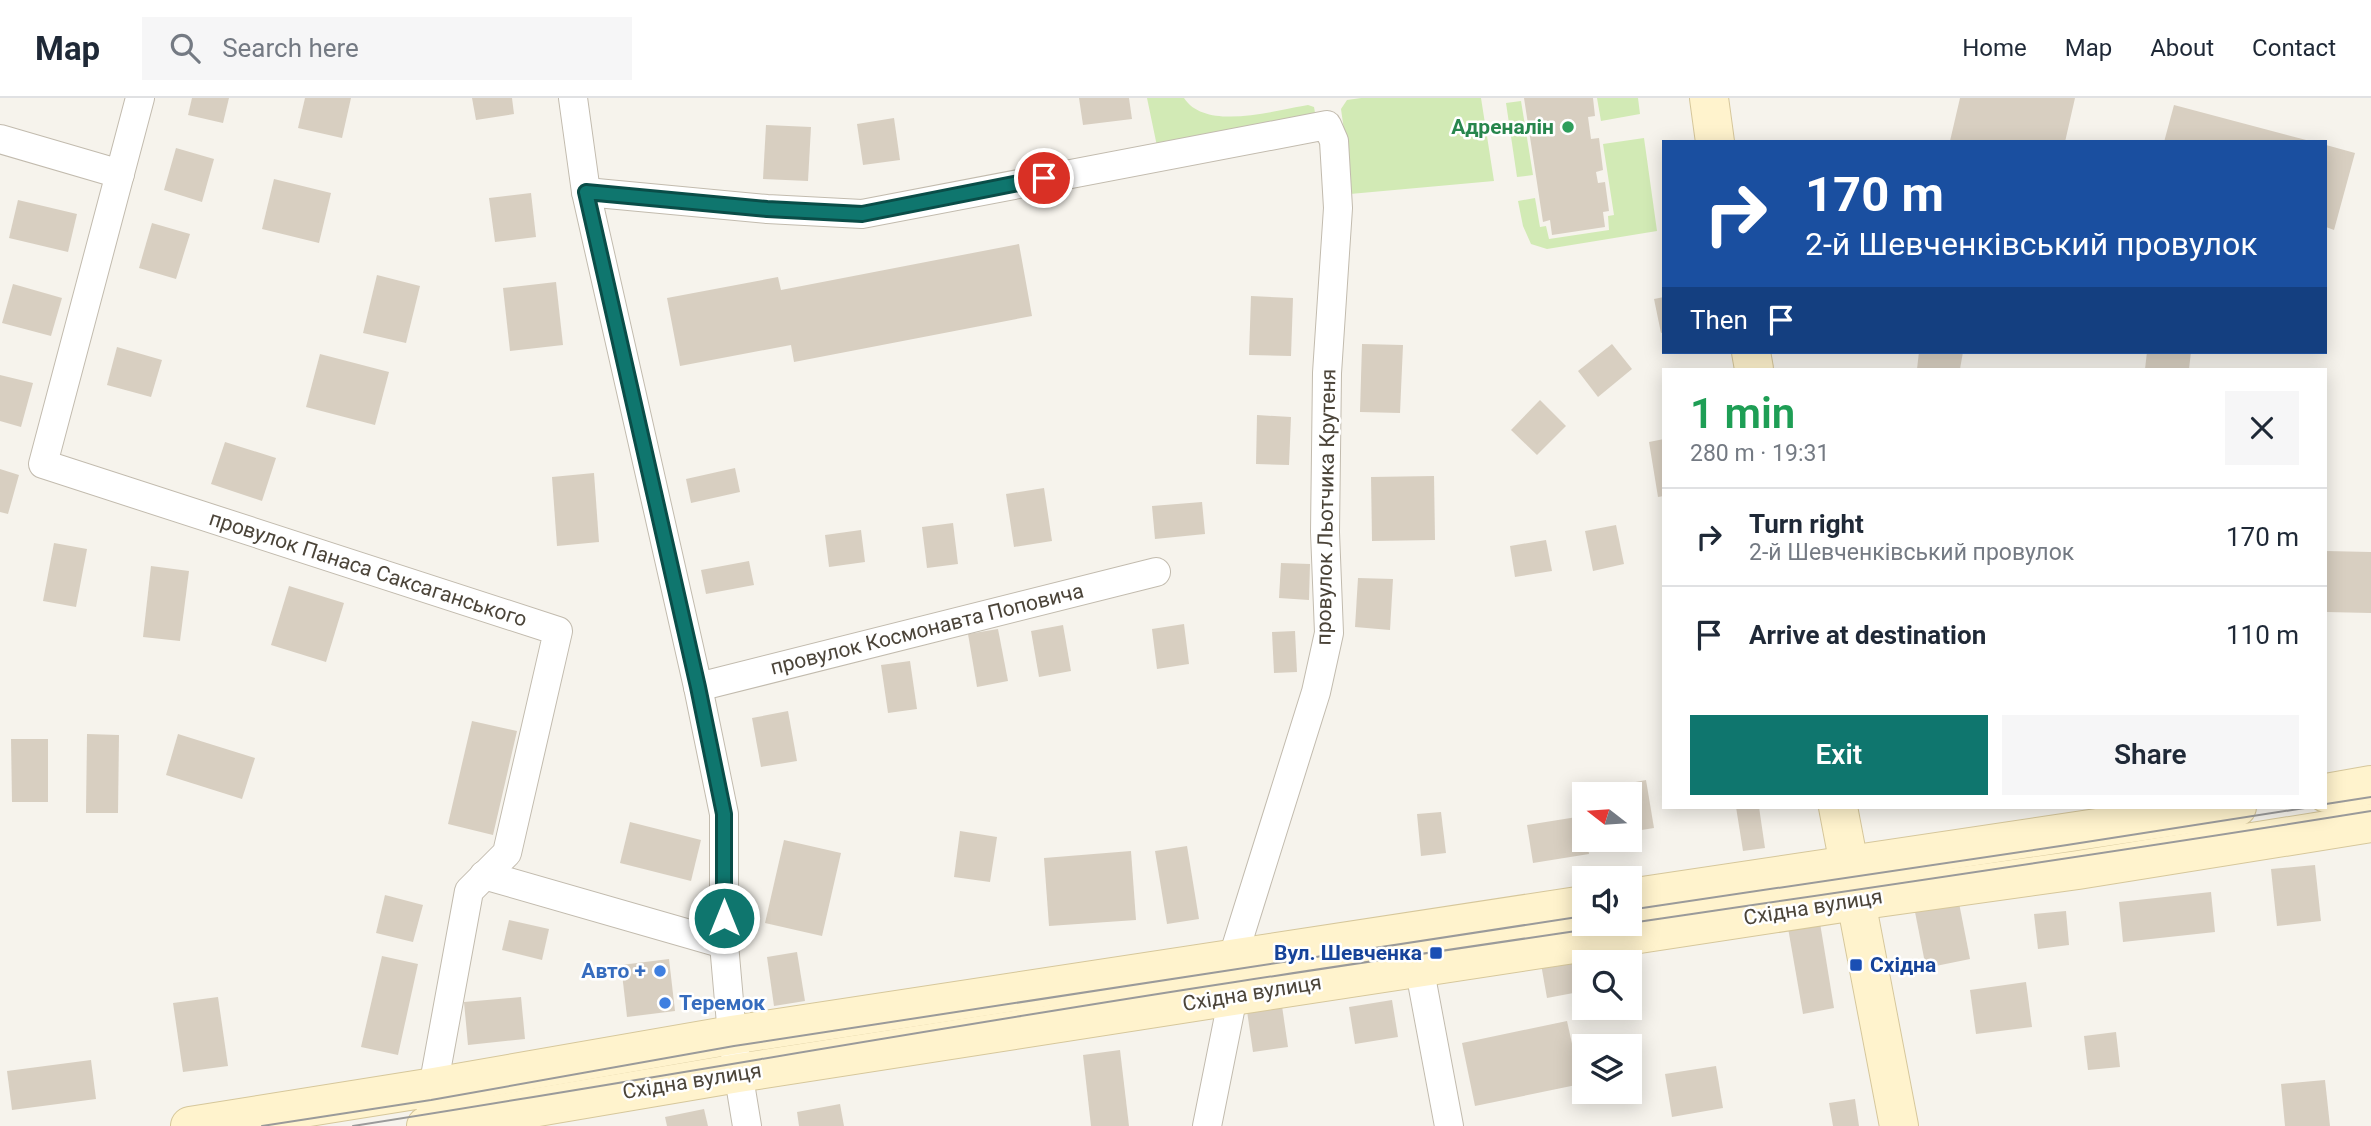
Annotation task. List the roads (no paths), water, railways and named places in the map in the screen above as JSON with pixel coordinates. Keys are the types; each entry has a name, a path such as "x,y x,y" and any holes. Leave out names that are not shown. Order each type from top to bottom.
{"street":[{"name":"провулок Панаса Саксаганського","path":"140,98 43,464 558,631 507,853 469,891 427,1126"},
{"path":"573,98 586,192 698,687 724,814 724,943 732,1035 747,1126"},
{"path":"1709,98 1716,140"},
{"name":"провулок Льотчика Крутеня","path":"586,192 767,209 862,214 1327,125 1334,141 1338,208 1327,373 1325,532 1329,634 1316,692 1233,957 1233,996 1208,1126"},
{"path":"0,139 120,174"},
{"name":"провулок Космонавта Поповича","path":"698,687 1156,572"},
{"path":"2327,793 2371,785"},
{"path":"1838,809 1899,1126"},
{"name":"Східна вулиця","path":"427,1126 738,1073 1418,968 2227,809"},
{"name":"Східна вулиця","path":"1642,897 2078,870 2371,823"},
{"path":"484,875 724,943"},
{"name":"Східна вулиця","path":"190,1126 732,1035 1572,907"},
{"path":"1412,930 1449,1126"}],"tram line":[{"path":"2327,804 2371,797"},
{"path":"1642,908 2298,809"},
{"path":"353,1126 1124,999 2371,811"},
{"path":"262,1126 431,1100 734,1046 1572,918"}],"place":[{"name":"Адреналін","path":"1568,127"},
{"name":"Вул. Шевченка","path":"1436,953"},
{"name":"Східна","path":"1856,965"},
{"name":"Авто +","path":"660,971"},
{"name":"Теремок","path":"665,1003"}]}
